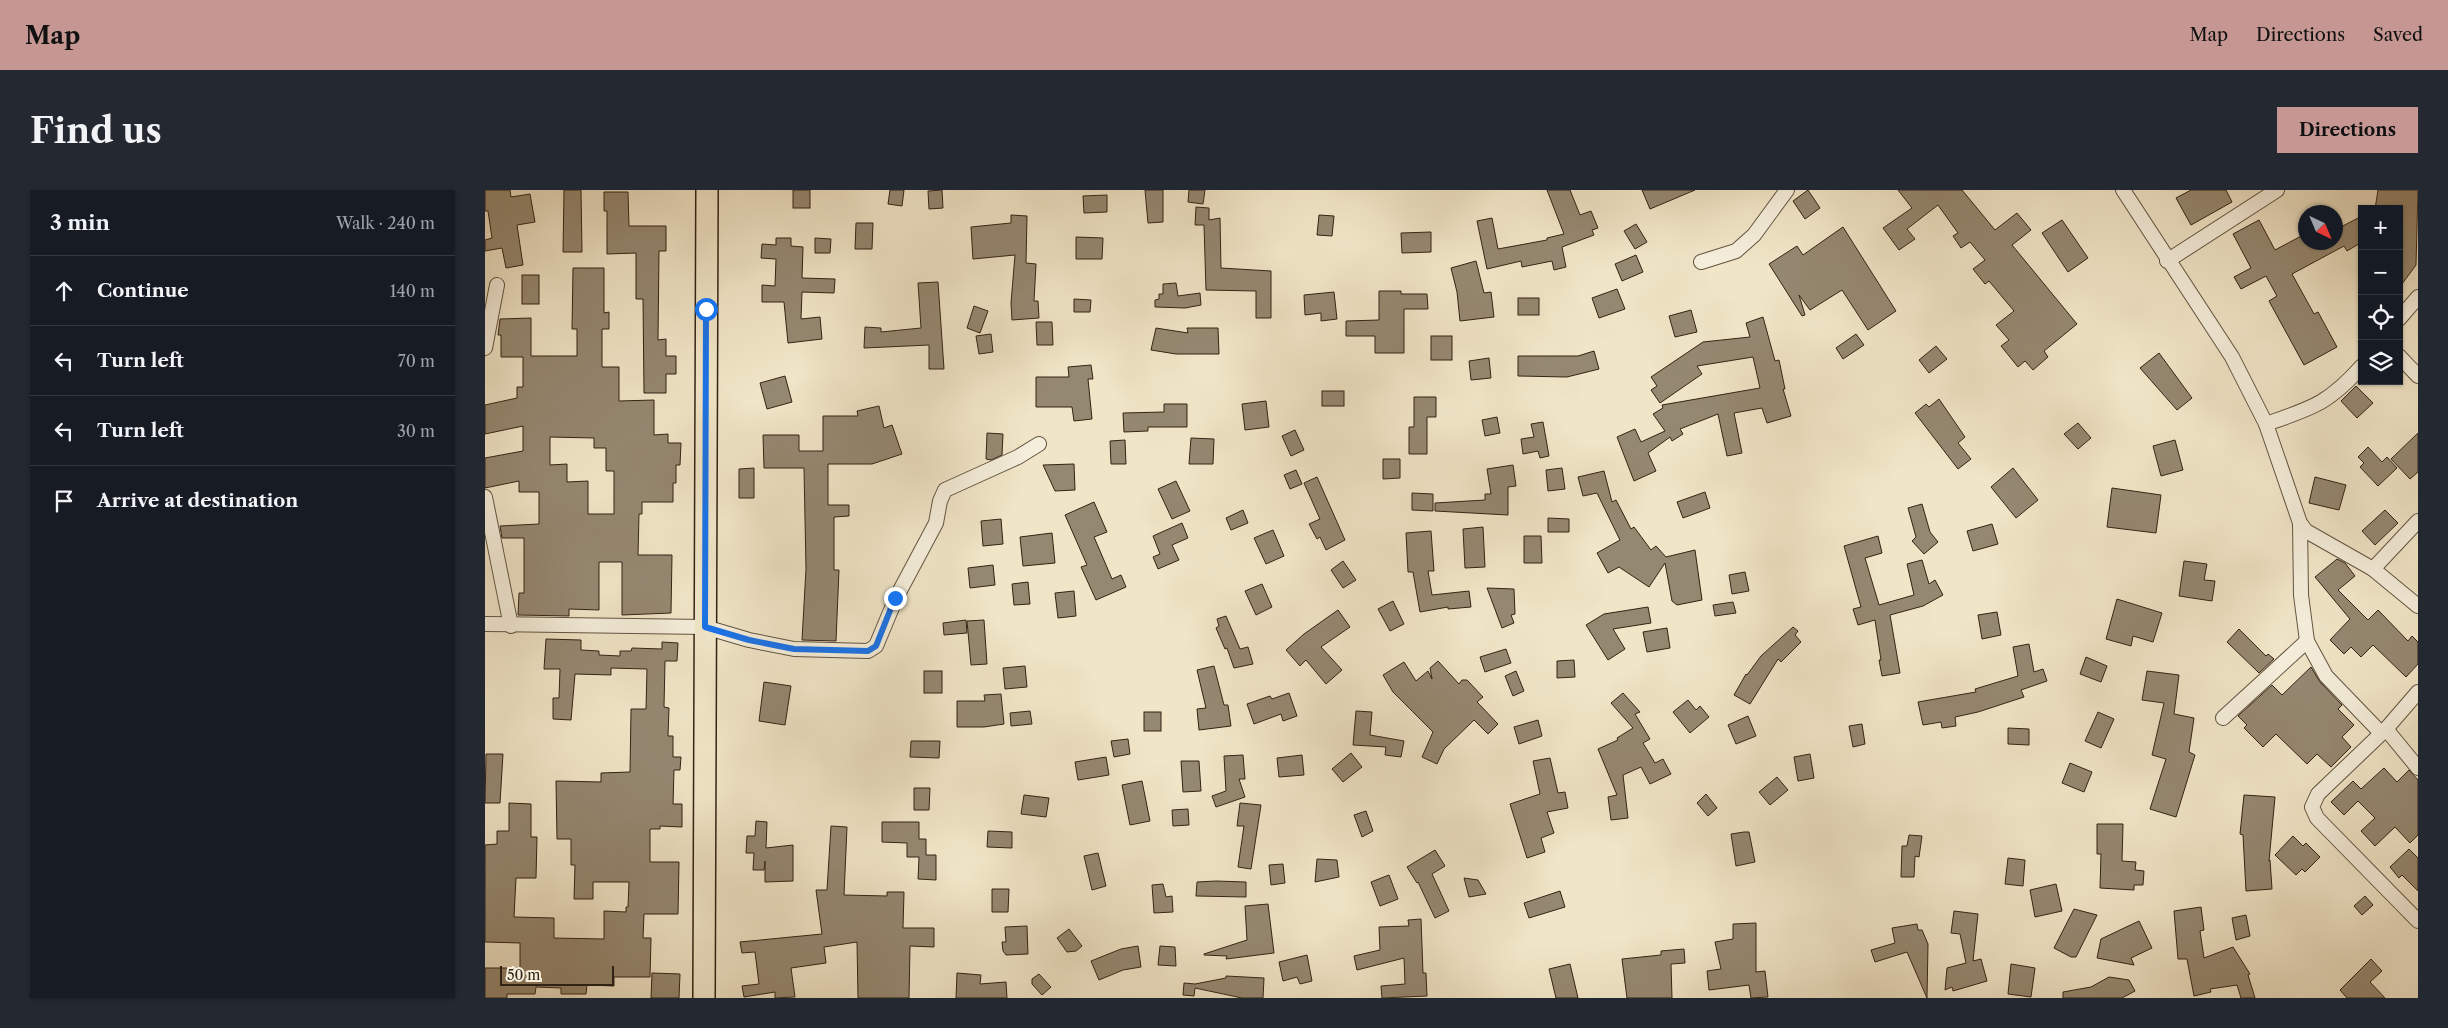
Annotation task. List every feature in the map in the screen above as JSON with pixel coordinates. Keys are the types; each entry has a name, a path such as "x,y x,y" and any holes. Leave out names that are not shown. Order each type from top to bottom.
{"main road":[{"path":"704,998 707,190"}],"street":[{"path":"1701,262 1736,251 1755,235 1787,190"},
{"path":"2123,190 2167,261 2232,357 2266,424 2300,523 2306,531 2373,569 2418,606"},
{"path":"2167,261 2277,190"},
{"path":"485,348 497,285"},
{"path":"2403,314 2418,297"},
{"path":"2403,360 2418,376"},
{"path":"2266,424 2316,406 2341,389 2358,370"},
{"path":"485,624 511,626 645,624 705,627 749,640 794,649 868,651 876,646 895,598 936,523 940,501 945,490 1018,457 1039,444"},
{"path":"485,497 511,626"},
{"path":"2373,569 2418,521"},
{"path":"2300,523 2301,595 2307,641 2326,676 2418,768"},
{"path":"2223,718 2307,641"},
{"path":"2418,692 2383,731 2318,794 2312,807 2317,818 2418,921"}],"building":[{"path":"485,190 510,190 511,197 530,194 535,222 517,225 523,265 506,268 502,248 485,251 485,240 492,238 488,211 485,211"},
{"path":"564,190 581,190 582,252 563,252"},
{"path":"793,190 810,190 810,208 793,208"},
{"path":"890,190 904,190 902,206 888,204"},
{"path":"942,190 943,208 929,209 928,191"},
{"path":"1145,190 1163,190 1163,222 1148,223"},
{"path":"1189,190 1205,190 1203,204 1188,202"},
{"path":"1547,190 1570,190 1580,215 1591,211 1598,228 1592,230 1594,235 1562,247 1566,267 1554,270 1552,261 1522,267 1521,261 1487,269 1477,221 1492,218 1498,249 1547,240 1547,238 1564,234"},
{"path":"1642,190 1695,190 1650,209"},
{"path":"1808,190 1820,208 1805,219 1793,201"},
{"path":"1898,190 1962,190 1995,230 2017,213 2031,230 2012,245 2077,324 2044,351 2048,357 2033,370 2025,361 2018,367 2001,346 2009,340 1996,325 2014,311 1989,281 1985,284 1973,269 1985,260 1970,242 1961,248 1953,236 1958,233 1938,205 1907,229 1915,239 1899,250 1883,228 1912,208"},
{"path":"2191,190 2226,190 2232,202 2191,225 2176,198"},
{"path":"2378,190 2418,190 2416,265 2403,283 2403,205 2376,205"},
{"path":"604,192 628,192 629,226 666,226 666,251 659,251 658,340 666,339 666,356 676,356 676,374 666,374 666,393 644,393 643,299 636,299 636,253 607,254 607,211 604,211"},
{"path":"1107,195 1107,212 1084,213 1083,196"},
{"path":"1196,207 1209,208 1209,220 1220,218 1221,268 1271,271 1271,318 1256,318 1256,291 1206,290 1204,225 1195,225"},
{"path":"1011,215 1027,216 1026,263 1036,264 1034,301 1038,301 1039,318 1012,320 1011,303 1015,255 973,259 971,227 1011,223"},
{"path":"1319,215 1334,216 1332,236 1317,235"},
{"path":"2358,218 2358,244 2347,251 2343,247 2343,226"},
{"path":"2062,220 2088,258 2068,272 2042,233"},
{"path":"2259,220 2275,250 2298,238 2298,250 2337,250 2292,274 2314,314 2318,312 2337,347 2304,365 2269,301 2277,296 2266,276 2241,289 2234,277 2251,268 2233,234"},
{"path":"856,223 873,223 872,249 855,249"},
{"path":"1636,224 1647,242 1635,249 1624,231"},
{"path":"1843,227 1896,311 1868,330 1842,290 1810,310 1799,295 1805,315 1802,316 1769,264 1797,246 1803,255"},
{"path":"1431,232 1431,252 1402,253 1401,233"},
{"path":"1076,237 1103,238 1102,259 1076,259"},
{"path":"776,238 791,238 791,246 803,247 802,278 835,279 834,293 802,292 801,319 820,317 822,339 788,343 784,302 762,302 762,285 775,286 776,259 761,258 762,244 776,245"},
{"path":"815,238 831,239 830,253 815,253"},
{"path":"1636,255 1643,272 1622,281 1615,264"},
{"path":"1476,261 1484,293 1491,292 1494,317 1460,321 1457,292 1451,268"},
{"path":"573,268 604,268 604,313 609,312 609,329 602,329 602,367 619,367 619,401 654,400 654,435 668,434 668,443 681,443 680,465 676,465 676,483 673,483 673,502 642,502 642,514 639,514 638,555 672,555 671,613 622,615 622,562 599,562 599,610 569,609 569,616 518,615 519,593 524,593 524,538 502,538 500,526 539,524 539,492 519,492 519,481 485,488 485,458 523,451 523,426 485,434 485,405 517,398 517,387 523,387 523,357 501,357 501,335 498,335 500,319 531,318 531,356 577,356 577,329 572,329","holes":["550,437 594,438 594,448 606,448 606,471 614,471 614,514 588,514 588,481 567,482 567,464 550,465"]},
{"path":"522,275 539,275 539,304 522,304"},
{"path":"938,282 944,369 929,369 929,345 864,348 865,327 881,328 881,332 921,328 918,283"},
{"path":"1176,283 1178,296 1200,293 1201,305 1185,308 1155,307 1155,300 1159,299 1159,294 1163,294 1163,284"},
{"path":"1617,289 1625,309 1599,318 1592,298"},
{"path":"1379,291 1401,291 1401,294 1427,294 1428,309 1404,309 1404,353 1375,353 1375,336 1346,336 1346,321 1379,320"},
{"path":"1334,292 1337,319 1321,321 1321,313 1305,315 1304,295"},
{"path":"1518,298 1539,298 1539,315 1518,315"},
{"path":"1074,299 1091,300 1090,312 1074,312"},
{"path":"974,306 988,311 980,333 967,328"},
{"path":"1691,310 1697,332 1675,337 1669,316"},
{"path":"1763,317 1775,361 1779,360 1785,389 1783,389 1791,416 1767,423 1762,408 1734,413 1742,453 1727,456 1718,414 1680,429 1683,434 1672,441 1670,437 1648,453 1656,471 1634,481 1617,437 1635,429 1641,442 1665,431 1653,414 1663,408 1662,405 1760,388 1753,357 1697,366 1702,374 1660,403 1651,390 1657,386 1651,377 1703,342 1750,337 1746,323"},
{"path":"1036,322 1052,322 1053,345 1037,345"},
{"path":"1156,328 1188,333 1187,328 1218,328 1219,354 1176,354 1151,350"},
{"path":"991,334 993,352 979,354 976,336"},
{"path":"1856,334 1864,345 1843,359 1836,348"},
{"path":"1431,336 1452,336 1452,360 1431,360"},
{"path":"1936,346 1947,359 1929,373 1919,360"},
{"path":"1594,351 1599,369 1567,377 1518,376 1518,356 1578,356"},
{"path":"2159,353 2192,398 2177,410 2140,368"},
{"path":"1489,358 1491,378 1471,380 1469,361"},
{"path":"1091,365 1093,379 1088,379 1092,419 1074,421 1072,407 1036,407 1036,377 1069,377 1068,367"},
{"path":"785,376 792,402 767,409 760,383"},
{"path":"2356,386 2373,403 2357,418 2341,401"},
{"path":"1322,391 1344,391 1344,406 1322,406"},
{"path":"1414,397 1436,397 1436,417 1427,417 1427,454 1409,454 1409,427 1414,427"},
{"path":"1939,399 1965,437 1958,443 1971,459 1958,469 1915,413 1926,404 1929,407"},
{"path":"1266,401 1269,427 1245,430 1242,404"},
{"path":"1164,404 1187,404 1187,427 1148,427 1148,431 1124,432 1123,413 1164,412"},
{"path":"879,406 884,428 892,425 902,454 872,464 828,464 828,505 849,505 849,516 834,517 834,570 839,570 836,641 802,640 806,569 804,468 764,468 763,435 799,435 799,451 823,451 823,416 858,416 857,411"},
{"path":"1497,417 1500,433 1485,436 1482,420"},
{"path":"1543,422 1549,456 1540,458 1538,451 1523,454 1521,439 1534,437 1531,424"},
{"path":"2078,423 2091,438 2078,449 2064,434"},
{"path":"1295,430 1304,450 1291,456 1282,436"},
{"path":"987,433 1003,434 1002,455 991,460 986,459"},
{"path":"2418,433 2418,472 2410,479 2391,459"},
{"path":"1191,438 1214,439 1213,464 1189,464"},
{"path":"1125,440 1126,464 1111,464 1110,441"},
{"path":"2175,440 2183,470 2161,476 2153,446"},
{"path":"2368,447 2382,462 2387,457 2397,468 2378,486 2360,467 2364,463 2358,457"},
{"path":"1383,459 1400,459 1400,478 1383,479"},
{"path":"1074,464 1075,490 1055,491 1043,465"},
{"path":"1513,465 1516,486 1508,487 1508,515 1435,511 1435,503 1485,500 1485,494 1491,494 1487,469"},
{"path":"754,468 754,498 739,498 739,469"},
{"path":"1562,468 1565,489 1548,491 1546,470"},
{"path":"2013,468 2038,500 2016,518 1991,487"},
{"path":"1296,470 1302,484 1290,489 1284,475"},
{"path":"1604,471 1612,502 1616,500 1631,529 1634,527 1651,550 1656,546 1666,557 1695,550 1702,600 1677,605 1672,601 1665,563 1649,587 1619,567 1608,573 1597,553 1620,540 1597,493 1583,496 1578,477"},
{"path":"1317,477 1345,540 1326,550 1320,537 1317,539 1309,524 1320,519 1304,483"},
{"path":"2315,477 2346,485 2339,510 2309,503"},
{"path":"1176,481 1190,511 1172,519 1158,489"},
{"path":"2112,488 2161,495 2156,533 2107,527"},
{"path":"1705,492 1710,508 1683,518 1677,502"},
{"path":"1412,493 1433,494 1433,511 1412,510"},
{"path":"1094,502 1107,532 1094,537 1112,579 1121,575 1126,587 1096,600 1081,567 1087,565 1065,515"},
{"path":"1922,504 1930,532 1938,542 1924,554 1912,541 1916,537 1908,508"},
{"path":"1243,510 1248,523 1231,530 1226,518"},
{"path":"2385,510 2398,523 2375,545 2362,531"},
{"path":"1548,518 1569,519 1569,532 1548,532"},
{"path":"1001,519 1003,544 983,546 981,521"},
{"path":"1182,523 1188,538 1172,545 1179,560 1158,569 1153,557 1160,554 1153,536"},
{"path":"1992,524 1998,544 1973,551 1967,531"},
{"path":"1483,527 1485,567 1465,568 1463,529"},
{"path":"1273,530 1284,556 1266,564 1254,538"},
{"path":"1431,531 1434,571 1428,571 1432,595 1469,591 1471,607 1448,609 1448,607 1420,612 1413,572 1408,572 1406,533"},
{"path":"1052,533 1055,563 1023,566 1020,537"},
{"path":"1524,536 1541,536 1542,563 1524,563"},
{"path":"1878,536 1882,553 1865,558 1879,605 1914,595 1907,564 1922,560 1929,584 1935,580 1943,595 1923,606 1890,615 1900,673 1882,676 1875,620 1858,625 1853,609 1861,607 1844,546"},
{"path":"2337,559 2345,563 2355,576 2338,590 2368,620 2378,610 2408,641 2412,636 2418,642 2418,664 2406,677 2373,645 2361,657 2351,647 2344,654 2330,640 2350,619 2315,577"},
{"path":"1343,561 1356,580 1343,588 1331,570"},
{"path":"2184,561 2207,564 2204,580 2215,581 2212,601 2179,596"},
{"path":"993,565 995,585 970,588 968,568"},
{"path":"1745,572 1749,591 1732,594 1729,575"},
{"path":"1028,582 1030,604 1014,605 1012,584"},
{"path":"1262,584 1272,607 1256,615 1245,591"},
{"path":"1487,588 1514,589 1515,614 1511,615 1514,623 1502,628"},
{"path":"1074,591 1076,616 1058,618 1055,593"},
{"path":"2117,599 2162,613 2153,642 2133,636 2131,646 2106,639"},
{"path":"1393,601 1404,624 1390,631 1378,609"},
{"path":"1733,602 1736,613 1715,616 1713,605"},
{"path":"1648,607 1651,623 1613,629 1625,649 1608,660 1586,625 1604,614"},
{"path":"1338,610 1350,627 1321,647 1342,670 1326,684 1306,660 1300,666 1286,650 1304,634"},
{"path":"1997,612 2001,635 1982,639 1978,615"},
{"path":"1226,616 1240,649 1248,647 1253,664 1234,668 1227,648 1225,649 1216,628 1219,626 1217,619"},
{"path":"966,620 967,633 944,635 943,623"},
{"path":"984,620 987,664 971,665 967,621"},
{"path":"1793,627 1798,631 1795,635 1801,642 1781,662 1778,659 1750,704 1734,695 1746,674 1761,656"},
{"path":"1667,628 1670,648 1647,652 1643,632"},
{"path":"2239,629 2266,656 2268,654 2274,659 2259,673 2227,642"},
{"path":"546,639 581,640 581,650 599,651 599,655 620,656 620,651 631,651 632,648 662,649 662,642 678,643 677,661 665,661 664,707 669,708 668,736 673,736 673,757 681,757 680,770 674,770 673,804 682,804 682,827 660,826 660,829 650,829 650,862 679,862 678,914 644,914 643,938 651,938 650,977 614,977 614,986 587,985 586,994 561,994 561,988 536,987 535,994 507,994 507,998 485,998 485,968 520,968 520,943 485,942 485,845 497,844 497,831 509,831 509,803 531,804 531,837 537,837 536,878 516,878 514,917 554,918 554,938 604,939 604,911 626,912 626,907 628,907 629,882 593,882 593,899 574,899 575,865 571,865 571,839 557,839 556,781 601,782 601,773 630,772 631,709 646,709 647,669 611,668 611,675 575,674 571,720 553,719 553,698 559,698 560,669 544,669"},
{"path":"2029,644 2034,672 2043,669 2047,681 2021,690 2024,697 1978,712 1955,717 1956,726 1942,728 1941,722 1923,725 1918,702 1976,692 1975,689 2018,676 2013,647"},
{"path":"1506,649 1511,663 1485,672 1480,657"},
{"path":"2086,657 2107,666 2101,682 2080,674"},
{"path":"1574,660 1575,677 1557,678 1557,661"},
{"path":"1438,661 1459,684 1462,680 1467,680 1483,697 1477,702 1498,724 1488,734 1474,720 1444,749 1437,764 1422,757 1433,732 1393,692 1383,675 1404,662 1416,681 1428,671 1432,679 1430,668"},
{"path":"1025,666 1027,687 1005,689 1003,668"},
{"path":"1214,666 1224,705 1228,705 1231,726 1199,730 1197,709 1206,708 1197,670"},
{"path":"2311,667 2320,682 2342,705 2338,709 2354,725 2342,737 2351,747 2331,767 2317,754 2307,764 2276,734 2263,747 2244,728 2247,725 2238,716 2272,685 2282,695"},
{"path":"924,671 942,671 942,693 924,693"},
{"path":"1516,671 1524,691 1513,696 1505,676"},
{"path":"2147,671 2179,675 2174,714 2194,718 2189,752 2195,755 2176,817 2150,809 2166,759 2152,755 2164,703 2142,700"},
{"path":"764,682 791,686 785,725 759,721"},
{"path":"1289,693 1297,716 1283,721 1281,714 1254,724 1247,704 1270,696 1272,699"},
{"path":"1623,693 1640,712 1635,714 1650,739 1643,743 1655,763 1663,759 1671,774 1650,784 1641,767 1623,775 1628,818 1611,820 1608,797 1617,795 1598,749 1618,740 1617,738 1633,728 1611,703"},
{"path":"1001,694 1004,724 984,727 957,727 957,701 985,701 984,695"},
{"path":"1688,700 1696,710 1700,706 1709,717 1690,733 1673,712"},
{"path":"1030,711 1032,724 1011,726 1010,713"},
{"path":"1356,711 1372,712 1370,735 1404,741 1401,757 1385,755 1386,747 1353,745"},
{"path":"1144,712 1161,712 1161,731 1144,731"},
{"path":"2098,712 2114,719 2101,748 2085,741"},
{"path":"1748,716 1756,736 1736,744 1728,725"},
{"path":"1538,720 1542,736 1519,744 1514,727"},
{"path":"1862,724 1865,744 1853,747 1849,726"},
{"path":"2008,728 2029,729 2029,745 2008,744"},
{"path":"1128,739 1130,754 1114,757 1111,741"},
{"path":"911,741 940,741 939,758 910,757"},
{"path":"1351,753 1362,767 1343,782 1332,769"},
{"path":"486,754 503,754 500,803 485,803"},
{"path":"1810,754 1814,778 1798,781 1794,757"},
{"path":"1243,755 1245,779 1239,779 1245,797 1216,807 1212,796 1226,791 1224,756"},
{"path":"1302,755 1304,775 1279,777 1277,758"},
{"path":"1106,757 1109,775 1078,780 1075,762"},
{"path":"1550,758 1558,793 1565,792 1568,808 1547,812 1554,833 1541,838 1545,852 1527,858 1510,804 1540,794 1533,761"},
{"path":"1181,761 1199,761 1201,791 1183,792"},
{"path":"2070,763 2092,772 2084,792 2062,783"},
{"path":"2384,768 2397,782 2409,770 2418,780 2418,835 2410,843 2395,827 2375,846 2361,831 2375,818 2358,801 2344,815 2331,802 2353,781 2361,789"},
{"path":"1777,777 1788,790 1770,805 1759,792"},
{"path":"1142,781 1150,821 1130,825 1122,785"},
{"path":"914,788 930,788 929,810 914,810"},
{"path":"1706,794 1717,808 1708,816 1697,803"},
{"path":"1024,795 1049,798 1046,817 1021,814"},
{"path":"2244,795 2275,797 2269,861 2272,889 2246,891 2243,835 2240,834"},
{"path":"1240,803 1261,805 1251,869 1238,867 1244,826 1237,826"},
{"path":"1188,809 1189,825 1173,826 1172,810"},
{"path":"1366,811 1373,831 1362,837 1354,815"},
{"path":"756,821 767,822 766,848 793,845 793,881 765,882 765,861 764,870 753,870 754,853 746,853 747,836 755,836"},
{"path":"882,822 919,822 919,839 926,839 926,855 936,855 936,880 918,879 919,857 907,857 907,843 882,842"},
{"path":"2097,824 2123,824 2122,861 2136,862 2135,870 2144,871 2143,885 2134,885 2134,890 2100,888 2101,854 2097,854"},
{"path":"831,826 847,827 844,895 887,896 887,892 904,892 903,928 934,928 934,947 910,946 909,998 858,998 857,942 824,947 826,963 791,968 795,997 775,998 775,992 744,997 742,986 759,984 755,952 742,953 740,942 822,934 816,890 827,890"},
{"path":"988,831 1012,832 1012,848 987,847"},
{"path":"1749,832 1755,862 1736,866 1731,834"},
{"path":"1909,835 1922,836 1919,857 1915,856 1914,877 1901,877 1902,846 1907,846"},
{"path":"2293,836 2303,846 2306,843 2320,857 2305,872 2302,869 2296,875 2275,855"},
{"path":"2409,849 2418,858 2418,891 2402,875 2399,878 2390,867"},
{"path":"1435,850 1445,866 1432,874 1449,911 1435,918 1418,882 1407,867"},
{"path":"1098,853 1106,886 1092,890 1084,856"},
{"path":"2008,858 2025,860 2023,886 2005,884"},
{"path":"1317,859 1337,860 1339,877 1315,882"},
{"path":"1283,864 1285,883 1271,885 1269,865"},
{"path":"1389,875 1398,899 1380,906 1371,882"},
{"path":"1464,878 1478,880 1486,894 1469,897"},
{"path":"1197,882 1246,882 1246,897 1196,896"},
{"path":"1163,884 1166,897 1172,896 1173,912 1154,913 1152,885"},
{"path":"2056,884 2062,911 2035,917 2030,890"},
{"path":"992,889 1009,889 1008,912 992,912"},
{"path":"1560,891 1565,907 1529,918 1524,903"},
{"path":"2365,896 2373,905 2362,915 2354,906"},
{"path":"1268,904 1274,953 1226,959 1227,956 1204,955 1247,940 1245,906"},
{"path":"2201,907 2204,930 2200,931 2204,958 2233,947 2250,974 2248,975 2255,998 2241,998 2237,985 2210,989 2211,992 2194,996 2187,959 2178,959 2174,911"},
{"path":"2074,909 2097,915 2076,957 2071,957 2054,948"},
{"path":"1954,911 1978,914 1973,961 1981,959 1987,981 1953,991 1952,987 1945,990 1947,968 1966,963 1960,934 1951,933"},
{"path":"2246,915 2250,936 2236,940 2232,918"},
{"path":"1421,919 1423,973 1426,973 1427,996 1382,998 1381,986 1405,984 1404,958 1357,970 1354,956 1380,950 1379,927 1409,926 1408,920"},
{"path":"2139,921 2152,948 2131,958 2134,965 2097,958 2101,939"},
{"path":"1756,923 1756,972 1765,971 1768,997 1751,998 1749,985 1709,990 1707,971 1721,969 1715,942 1733,939 1733,924"},
{"path":"1917,924 1918,930 1922,930 1928,944 1927,998 1907,952 1875,962 1871,950 1895,943 1892,928"},
{"path":"1027,926 1028,954 1006,955 1003,951 1002,942 1006,942 1005,927"},
{"path":"1069,929 1082,946 1076,951 1067,952 1057,938"},
{"path":"1138,946 1141,967 1123,970 1099,980 1091,961 1121,949"},
{"path":"1160,946 1175,947 1176,966 1158,965"},
{"path":"1684,949 1685,963 1671,964 1672,998 1627,998 1622,959 1661,955 1661,951"},
{"path":"1307,955 1312,981 1300,984 1297,977 1283,981 1279,962"},
{"path":"2371,959 2382,971 2370,982 2385,998 2347,998 2340,990"},
{"path":"1570,964 1578,998 1556,998 1549,969"},
{"path":"2011,964 2035,968 2031,997 2008,994"},
{"path":"652,973 680,974 679,998 651,998"},
{"path":"957,973 981,975 980,984 1006,982 1007,998 956,998"},
{"path":"1039,974 1051,987 1042,995 1032,984 1032,979"},
{"path":"1226,976 1264,978 1263,998 1242,998 1195,988 1194,996 1183,995 1184,983 1195,984 1226,978"},
{"path":"2109,977 2129,980 2135,991 2122,998 2063,998 2063,992 2091,987"}],"route":[{"path":"706,309 705,627 729,632 749,640 794,649 833,652 868,651 876,646 895,598"}]}
